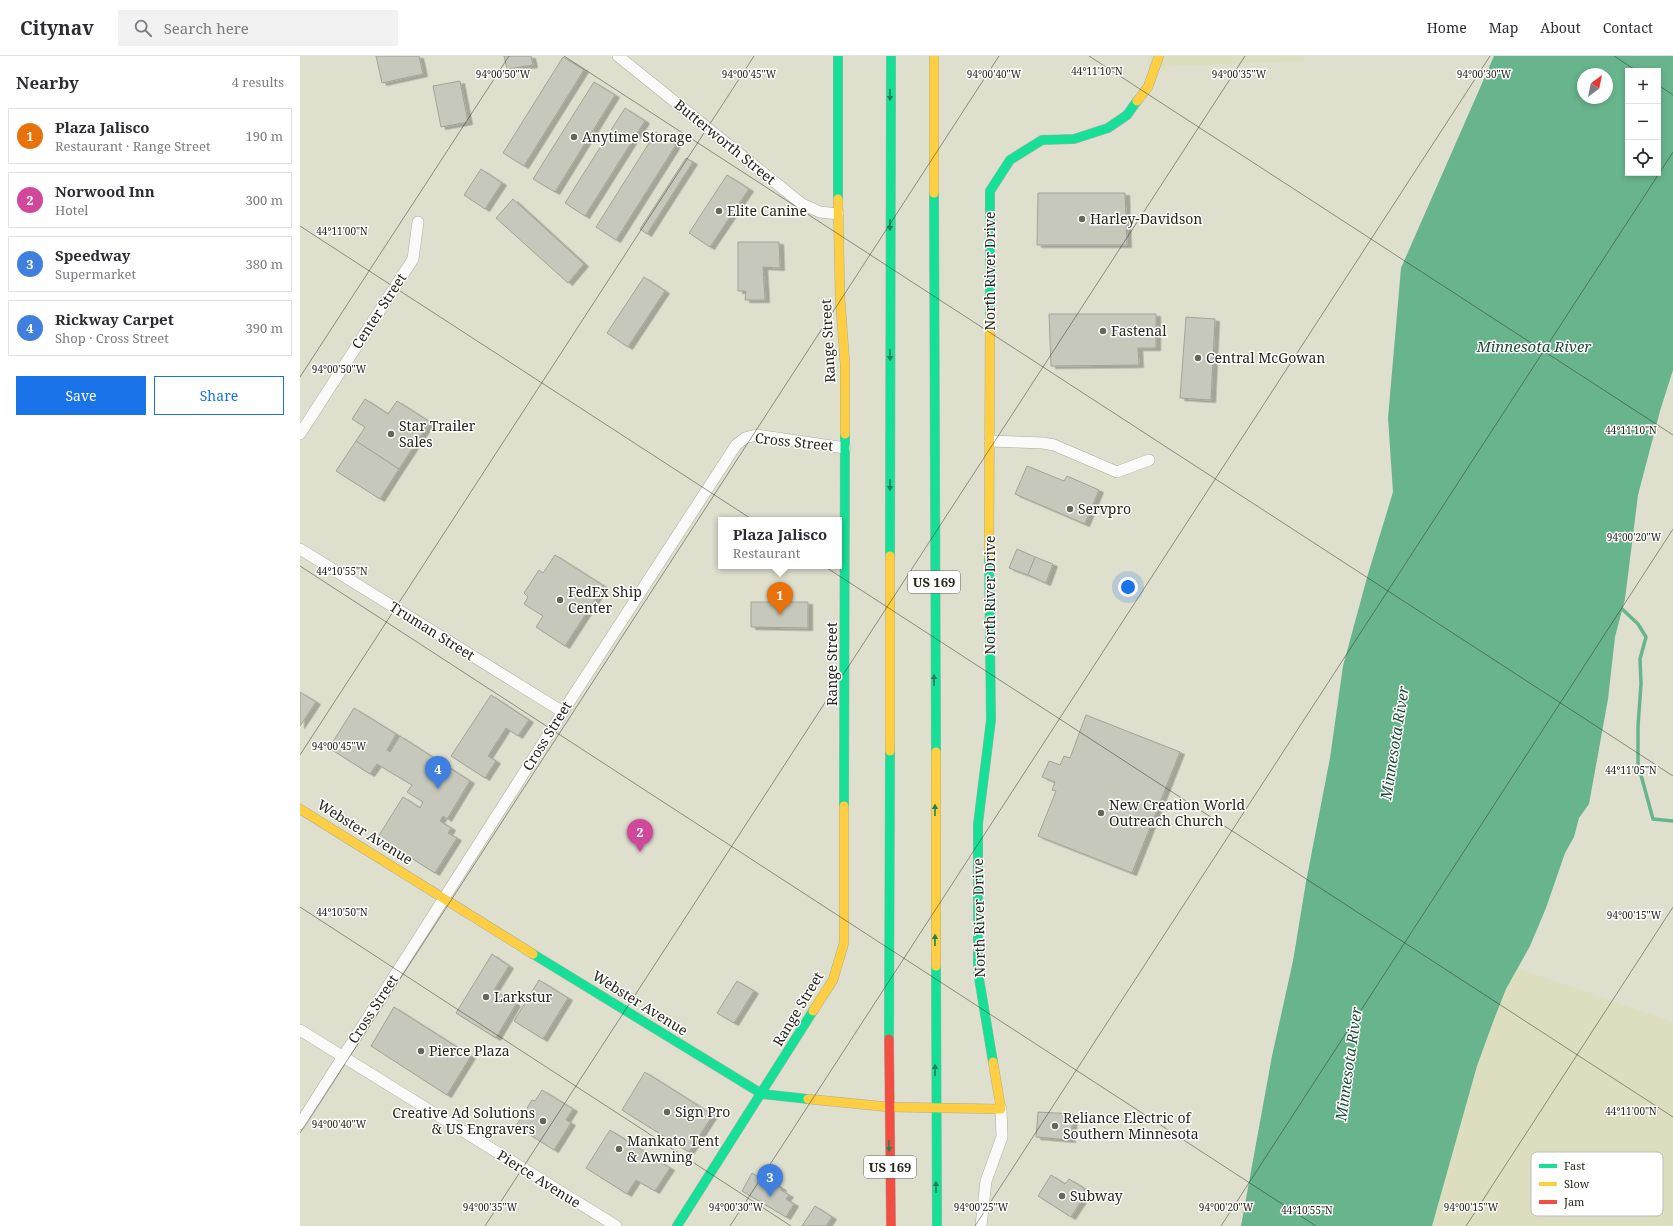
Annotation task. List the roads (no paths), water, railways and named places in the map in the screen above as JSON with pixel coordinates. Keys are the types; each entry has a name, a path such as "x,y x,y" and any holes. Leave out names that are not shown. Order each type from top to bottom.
{"main road":[{"name":"Range Street","path":"677,1226 833,980 844,943 845,364 840,297 838,214 838,56"},
{"name":"US 169","path":"890,56 889,1107 891,1226"},
{"name":"US 169","path":"934,56 937,1226"},
{"name":"North River Drive","path":"1001,1109 978,972 978,824 991,720 990,190 1010,160 1042,140 1074,139 1108,128 1127,115 1148,87 1159,56"},
{"name":"Webster Avenue","path":"300,809 724,1072 762,1094 889,1107 1001,1109"}],"street":[{"name":"Butterworth Street","path":"618,56 802,204 820,212 838,214"},
{"name":"Center Street","path":"300,434 413,259 418,222"},
{"name":"Cross Street","path":"300,1124 342,1056 736,445 745,438 756,436 845,448"},
{"path":"990,442 1043,442 1054,445 1117,472 1149,460"},
{"name":"Truman Street","path":"300,549 563,712"},
{"name":"Pierce Avenue","path":"300,1030 616,1226"},
{"name":"North River Drive","path":"980,1226 986,1181 1002,1137 1001,1109"}],"water":[{"name":"Minnesota River","path":"1494,56 1673,56 1673,370 1660,411 1638,495 1625,599 1615,637 1608,699 1589,804 1579,818 1574,837 1565,853 1546,908 1530,946 1506,989 1493,1022 1477,1066 1432,1226 1241,1226 1272,1056 1293,961 1306,882 1330,758 1343,666 1368,574 1393,492 1388,418 1401,268"}],"waterway":[{"path":"1619,606 1638,624 1646,637 1640,659 1641,684 1638,726 1638,764 1653,819 1673,821"}],"place":[{"name":"Anytime Storage","path":"574,137"},
{"name":"Elite Canine","path":"719,211"},
{"name":"Harley-Davidson","path":"1082,219"},
{"name":"Fastenal","path":"1103,331"},
{"name":"Central McGowan","path":"1198,358"},
{"name":"Star Trailer Sales","path":"391,434"},
{"name":"Servpro","path":"1070,509"},
{"name":"FedEx Ship Center","path":"560,600"},
{"name":"Plaza Jalisco","path":"780,615"},
{"name":"Rickway Carpet","path":"438,789"},
{"name":"New Creation World Outreach Church","path":"1101,813"},
{"name":"Norwood Inn","path":"640,852"},
{"name":"Larkstur","path":"486,997"},
{"name":"Pierce Plaza","path":"421,1051"},
{"name":"Sign Pro","path":"667,1112"},
{"name":"Creative Ad Solutions & US Engravers","path":"543,1121"},
{"name":"Reliance Electric of Southern Minnesota","path":"1055,1126"},
{"name":"Mankato Tent & Awning","path":"619,1149"},
{"name":"Subway","path":"1062,1196"},
{"name":"Speedway","path":"770,1197"}]}
